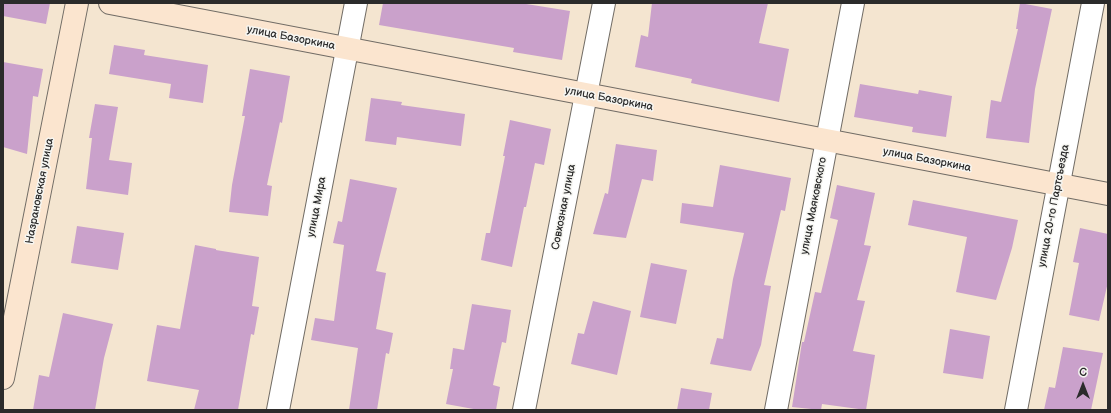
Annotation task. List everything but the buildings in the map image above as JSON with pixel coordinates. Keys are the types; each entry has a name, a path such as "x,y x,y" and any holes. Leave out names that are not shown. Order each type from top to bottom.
{"street":[{"name":"Назрановская улица","path":"3,378 77,3"},
{"name":"улица Базоркина","path":"110,3 1108,194"},
{"name":"улица Мира","path":"278,410 356,3"},
{"name":"Совхозная улица","path":"524,410 604,3"},
{"name":"улица Маяковского","path":"776,410 853,3"},
{"name":"улица 20-го Партсъезда","path":"1016,410 1094,3"}]}
